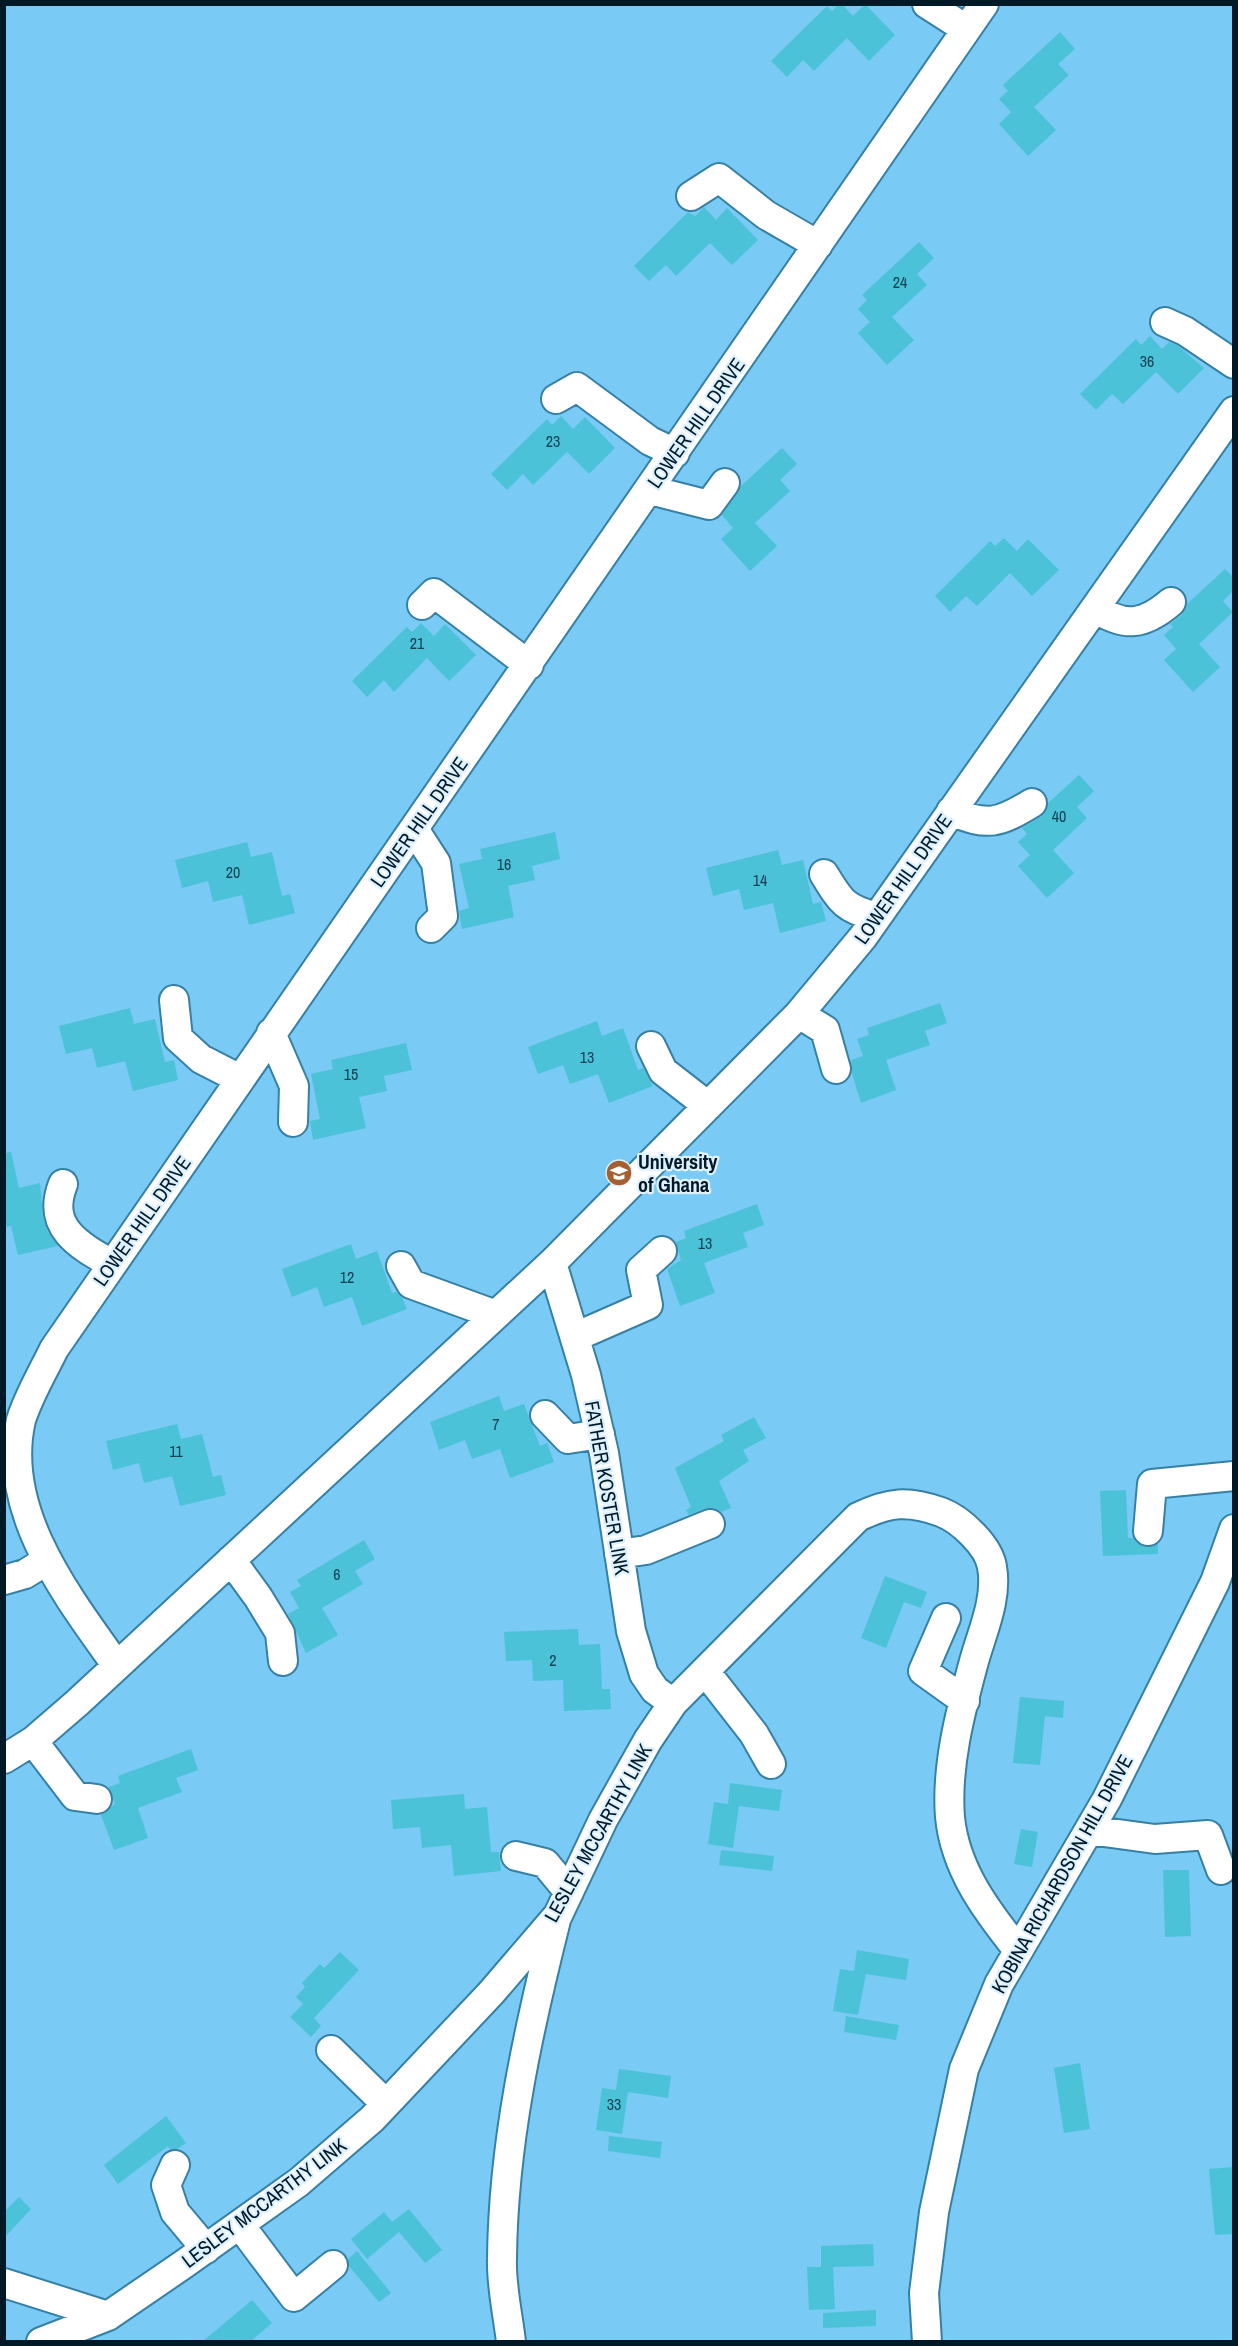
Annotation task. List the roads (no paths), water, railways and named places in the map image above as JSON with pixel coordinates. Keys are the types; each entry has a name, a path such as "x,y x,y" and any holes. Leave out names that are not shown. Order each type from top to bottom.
{"street":[{"path":"927,4 966,29"},
{"name":"LOWER HILL DRIVE","path":"117,1666 57,1582 23,1516 16,1484 15,1451 20,1421 54,1349 984,4"},
{"path":"691,196 719,178 766,215 818,245"},
{"path":"1165,322 1185,331 1233,364"},
{"path":"556,399 578,387 650,441 675,453"},
{"name":"LOWER HILL DRIVE","path":"4,1759 33,1741 117,1666 496,1316 552,1263 799,1014 877,917 1233,411"},
{"path":"650,490 708,505 725,483"},
{"path":"422,605 434,593 529,665"},
{"path":"1095,608 1114,619 1147,620 1171,602"},
{"path":"951,811 966,817 993,822 1032,803"},
{"path":"414,829 436,863 443,916 431,928"},
{"path":"824,874 837,896 854,911 877,917"},
{"path":"174,1000 178,1038 201,1059 240,1079"},
{"path":"799,1014 825,1030 836,1069"},
{"path":"271,1033 294,1086 292,1122"},
{"path":"651,1046 663,1071 708,1106"},
{"path":"63,1184 57,1208 68,1234 112,1264"},
{"path":"575,1337 648,1305 641,1270 662,1251"},
{"name":"FATHER KOSTER LINK","path":"552,1263 575,1337 600,1434 631,1631 644,1674 655,1690 673,1703"},
{"path":"401,1266 411,1284 496,1316"},
{"path":"545,1415 568,1439 600,1434"},
{"path":"1148,1531 1152,1484 1233,1476"},
{"name":"LESLEY MCCARTHY LINK","path":"41,2342 108,2316 206,2249 298,2182 386,2104 491,1993 563,1904 603,1820 648,1740 673,1703 858,1516 881,1506 916,1503 952,1516 977,1539 992,1566 990,1609 973,1665 949,1777 950,1818 956,1849 971,1883 1017,1949"},
{"path":"619,1554 646,1550 710,1524"},
{"name":"KOBINA RICHARDSON HILL DRIVE","path":"927,2342 924,2293 931,2235 964,2069 999,1984 1017,1949 1107,1799 1215,1582 1233,1528"},
{"path":"231,1560 258,1597 279,1633 283,1661"},
{"path":"4,1580 25,1574 46,1561"},
{"path":"946,1618 922,1671 965,1701"},
{"path":"705,1671 754,1734 771,1764"},
{"path":"33,1741 75,1796 97,1799"},
{"path":"1089,1830 1155,1839 1208,1835 1221,1870"},
{"path":"512,2342 502,2261 517,2093 532,2014 563,1904 545,1863 516,1856"},
{"path":"331,2050 386,2104"},
{"path":"175,2165 166,2186 175,2212 206,2249"},
{"path":"240,2225 294,2297 333,2265"},
{"path":"4,2283 108,2316"}],"place":[{"name":"University of Ghana","path":"619,1173"}]}
